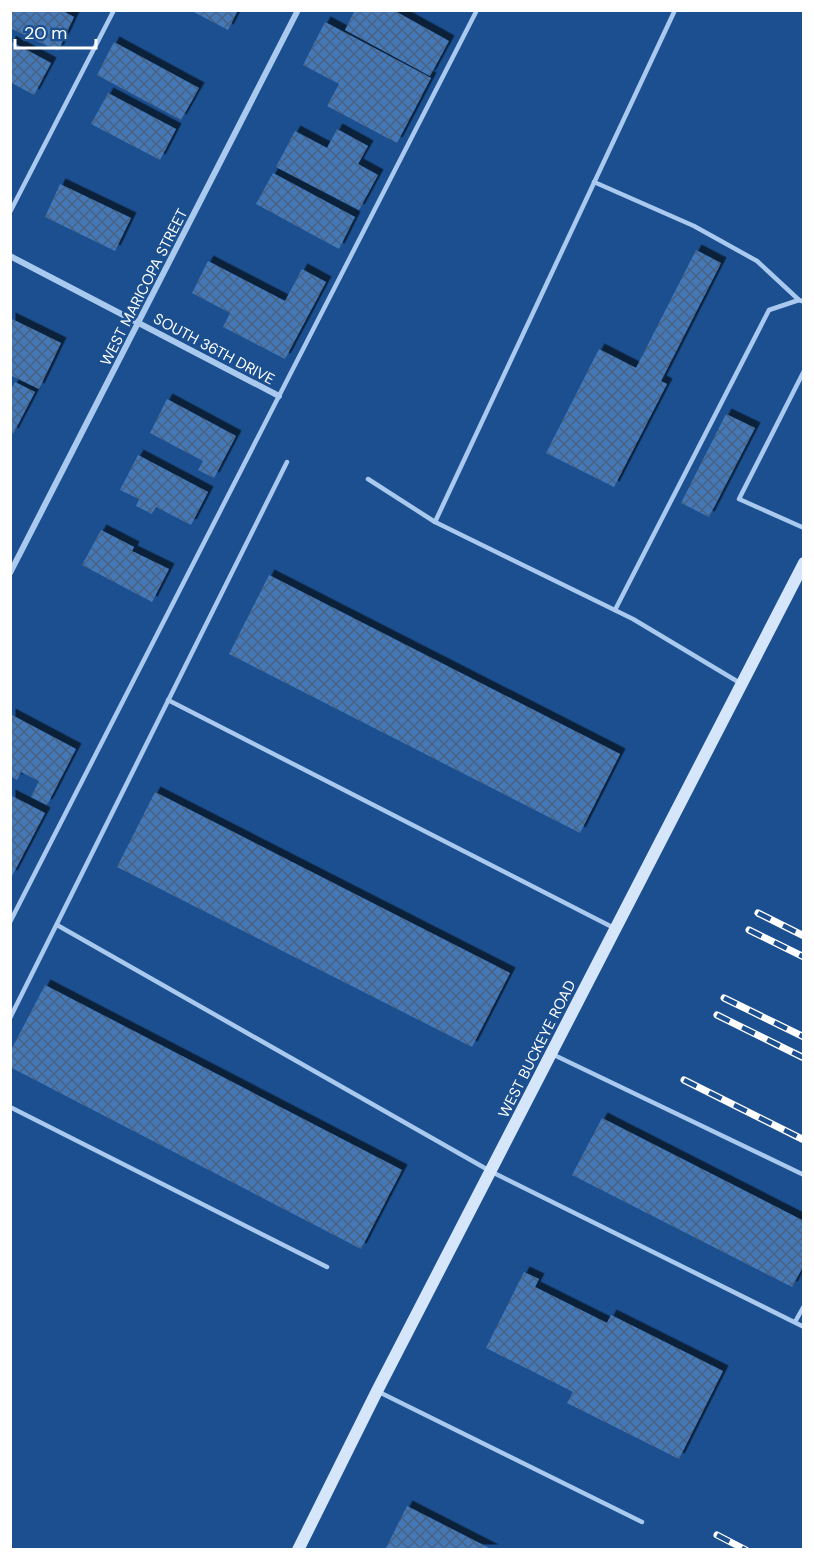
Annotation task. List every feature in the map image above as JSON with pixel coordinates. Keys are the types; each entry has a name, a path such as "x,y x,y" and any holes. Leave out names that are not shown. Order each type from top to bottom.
{"main road":[{"name":"WEST BUCKEYE ROAD","path":"298,1550 377,1391 804,562"}],"street":[{"name":"WEST MARICOPA STREET","path":"10,573 298,10"},
{"name":"SOUTH 36TH DRIVE","path":"10,255 279,396"}],"lane":[{"path":"10,212 114,10"},
{"path":"10,922 477,10"},
{"path":"435,522 675,10"},
{"path":"594,182 694,226 757,261 801,301"},
{"path":"615,610 769,310 801,301"},
{"path":"804,370 739,499 804,528"},
{"path":"10,1018 287,462"},
{"path":"369,479 435,522 633,619 741,684"},
{"path":"168,700 616,929"},
{"path":"57,925 490,1171 804,1327"},
{"path":"552,1054 804,1175"},
{"path":"10,1107 327,1267"},
{"path":"795,1322 804,1306"},
{"path":"377,1391 642,1522"}],"building":[{"path":"10,10 61,10 74,17 58,51 10,28"},
{"path":"190,10 238,10 228,30"},
{"path":"355,10 393,10 449,41 430,76 345,30"},
{"path":"325,22 431,78 397,143 327,106 339,84 303,65"},
{"path":"10,41 51,63 34,95 10,82"},
{"path":"114,42 199,88 181,120 97,75"},
{"path":"108,93 176,129 160,160 91,124"},
{"path":"337,129 368,146 358,164 378,175 359,210 276,167 295,131 327,148"},
{"path":"273,173 355,217 339,249 256,204"},
{"path":"60,184 131,218 115,251 45,217"},
{"path":"696,250 721,263 661,381 667,384 614,487 546,453 599,349 636,368"},
{"path":"208,261 285,301 302,269 326,282 285,359 223,327 230,313 192,293"},
{"path":"10,318 61,343 39,389 10,375"},
{"path":"15,382 35,392 13,434 10,432 10,391"},
{"path":"167,399 236,436 214,478 198,470 203,461 150,433"},
{"path":"726,414 755,428 709,517 681,503"},
{"path":"138,455 208,492 191,525 156,507 152,514 136,506 139,499 120,490"},
{"path":"101,530 134,547 132,551 169,569 152,602 82,565"},
{"path":"269,575 620,754 580,833 229,654"},
{"path":"10,714 76,749 47,805 31,797 39,781 21,772 17,780 10,776"},
{"path":"155,792 510,973 472,1047 117,867"},
{"path":"10,795 45,813 12,876 10,875"},
{"path":"45,985 402,1170 361,1249 10,1067 10,1052"},
{"path":"602,1118 804,1221 804,1265 792,1287 572,1175"},
{"path":"524,1272 539,1279 535,1287 607,1323 611,1315 723,1371 679,1459 567,1403 573,1392 486,1348"},
{"path":"407,1506 493,1550 385,1550"}],"railway":[{"path":"758,913 804,936"},
{"path":"749,930 804,957"},
{"path":"724,998 804,1037"},
{"path":"717,1015 804,1058"},
{"path":"684,1080 804,1140"},
{"path":"717,1535 746,1550"}]}
